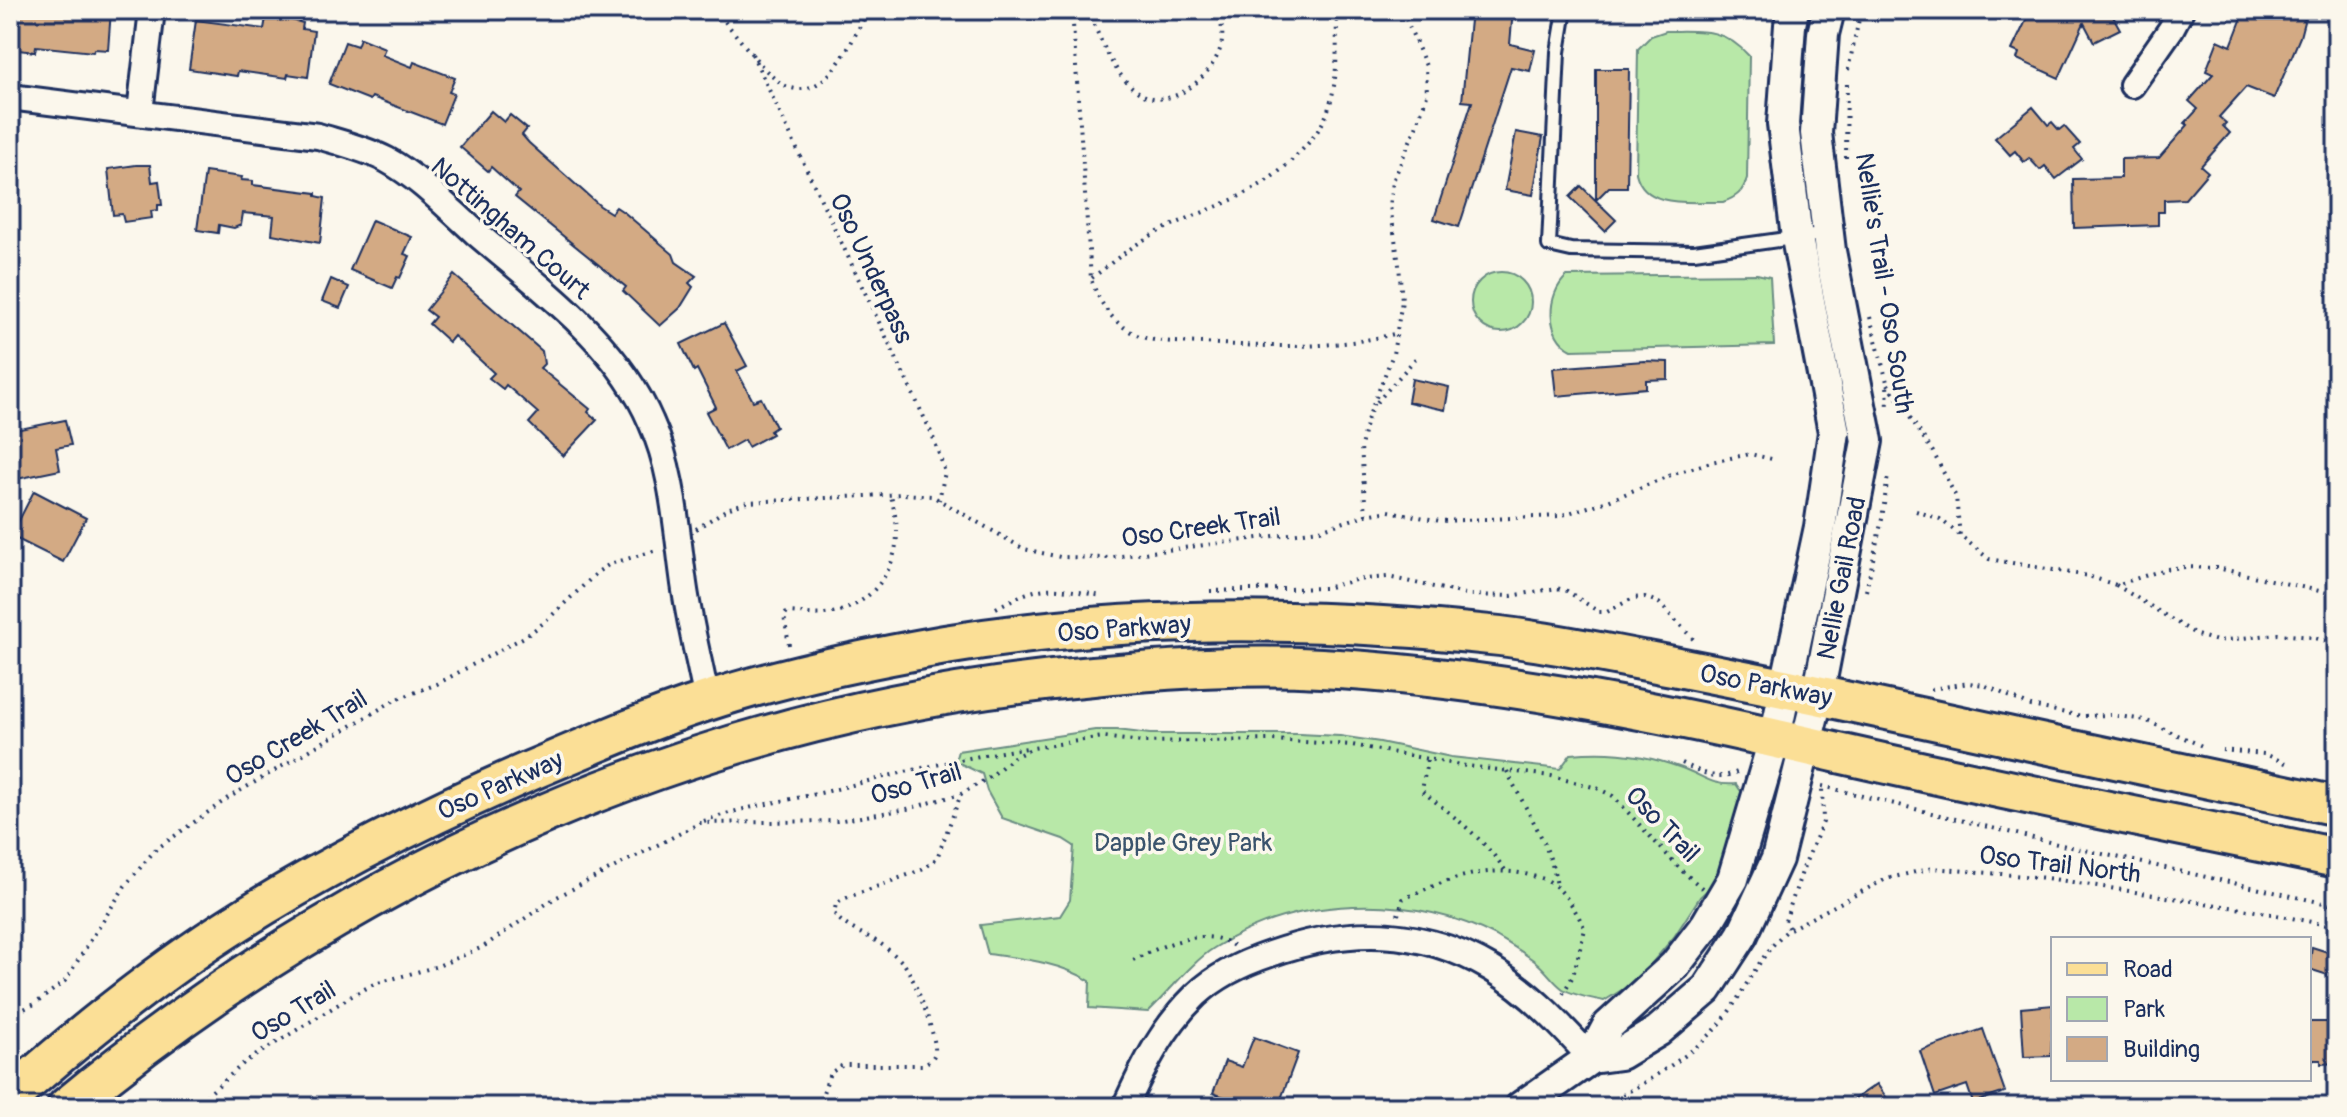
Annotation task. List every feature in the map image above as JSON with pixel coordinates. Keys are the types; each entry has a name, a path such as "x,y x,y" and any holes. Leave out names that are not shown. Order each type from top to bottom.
{"main road":[{"name":"Oso Parkway","path":"10,1097 144,986 225,930 307,881 474,795 707,701 859,662 952,644 1149,624 1250,621 1333,623 1506,637 1802,692 2337,806"},
{"name":"Oso Parkway","path":"67,1107 150,1042 290,946 491,836 653,769 743,741 904,702 1013,683 1214,667 1318,668 1430,677 1575,698 2337,858"}],"street":[{"path":"140,112 152,10"},
{"name":"Nellie Gail Road","path":"1793,10 1783,124 1797,238 1834,432 1802,692"},
{"name":"Nellie Gail Road","path":"1591,1058 1620,1054 1658,1031 1707,989 1742,935 1777,859 1791,742 1867,441 1828,233 1816,133 1823,34 1829,10"},
{"path":"2132,85 2181,10"},
{"name":"Nottingham Court","path":"10,97 318,136 387,160 419,183 585,330 633,388 652,423 672,492 683,580 707,701"},
{"name":"Nellie Gail Road","path":"1521,1107 1591,1058 1608,1026 1675,965 1706,925 1733,879 1791,742"},
{"path":"1125,1107 1144,1065 1168,1025 1199,992 1237,965 1322,938 1366,933 1415,939 1459,953 1491,969 1548,1013 1591,1058"}],"lane":[{"path":"1565,10 1558,52 1549,245 1571,250 1694,252 1828,233"}],"path":[{"path":"714,10 783,85 798,89 812,88 825,78 844,55 868,10"},
{"path":"1072,10 1091,279 1099,301 1116,322 1142,337 1166,341 1282,348 1366,341 1398,333"},
{"path":"1088,10 1105,50 1119,72 1139,93 1156,100 1170,98 1192,86 1210,68 1223,37 1217,10"},
{"path":"1091,279 1161,230 1256,190 1284,169 1313,140 1329,108 1336,57 1337,10"},
{"path":"1366,515 1361,447 1366,423 1398,333 1402,301 1390,206 1393,181 1427,95 1426,66 1402,10"},
{"name":"Nellie's Trail - Oso South","path":"1847,171 1845,113 1848,69 1861,10"},
{"name":"Oso Underpass","path":"752,54 932,434 945,472 939,500"},
{"name":"Nellie's Trail - Oso South","path":"1869,313 1887,382 1888,412"},
{"path":"1375,404 1416,358"},
{"path":"1887,382 1933,452 1956,497 1960,538"},
{"name":"Oso Creek Trail","path":"705,524 727,509 747,502 932,496 1024,549 1106,558 1320,530 1389,511 1440,521 1559,516 1711,462 1750,454 1776,460"},
{"path":"1865,594 1882,519 1888,467"},
{"path":"789,645 784,616 787,612 836,613 855,605 873,592 885,576 895,553 897,532 891,495"},
{"path":"1916,511 1940,519 1989,559 2088,576 2116,585 2197,635 2217,641 2278,634 2311,637 2337,644"},
{"name":"Oso Creek Trail","path":"10,1015 35,1004 65,981 125,886 155,850 228,798 311,747 395,700 437,684 526,636 610,564 651,553"},
{"path":"2116,585 2166,569 2217,568 2337,595"},
{"path":"1924,688 1969,683 1984,685 2031,706 2082,716 2126,716 2145,720 2208,749"},
{"name":"Oso Trail","path":"194,1107 245,1062 355,994 374,984 438,966 483,947 555,898 700,823 837,821 907,809 961,794 990,777 1012,758 1033,748 1103,737 1141,742 1273,740 1352,745 1427,760 1551,776 1597,788 1613,796 1681,870 1703,888"},
{"path":"700,823 745,808 941,762 1033,748"},
{"path":"2219,750 2265,754 2297,768"},
{"path":"1427,760 1422,791 1469,827 1489,847 1505,870"},
{"path":"1682,763 1723,778 1744,769"},
{"path":"1507,771 1545,841 1553,862 1557,888"},
{"path":"822,784 826,791"},
{"path":"1839,789 1845,793 2053,843 2337,906"},
{"path":"818,1107 830,1073 843,1065 922,1065 931,1060 935,1051 928,1019 914,981 903,964 886,947 839,921 834,913 836,904 846,898 924,869 937,858 961,794"},
{"name":"Oso Trail North","path":"1789,929 1886,879 1932,868 2062,880 2337,927"},
{"path":"1391,937 1403,899 1434,885 1475,873 1505,870 1551,881 1573,906 1585,929 1573,976 1548,1013"},
{"path":"1133,960 1178,941 1200,937 1226,940 1252,960"}],"green space":[{"path":"1666,31 1701,31 1721,35 1749,56 1747,178 1739,193 1723,202 1684,202 1659,198 1641,185 1636,173 1638,49 1651,36"},
{"path":"1501,272 1513,274 1522,281 1529,290 1529,314 1522,323 1513,330 1501,332 1489,330 1480,323 1473,314 1471,302 1473,290 1480,281 1489,274"},
{"path":"1757,274 1770,277 1774,345 1572,350 1563,344 1553,326 1555,293 1567,276"},
{"name":"Dapple Grey Park","path":"1095,730 1150,734 1340,736 1451,757 1560,769 1571,754 1627,754 1668,763 1714,782 1736,784 1740,790 1747,792 1739,833 1714,884 1700,897 1674,937 1652,963 1628,986 1604,1001 1563,989 1522,952 1496,936 1463,922 1427,912 1353,906 1280,918 1246,931 1206,954 1148,1012 1089,1008 1090,981 1054,965 988,954 980,925 1060,916 1070,900 1074,846 1063,839 1002,818 987,791 982,774 955,761 958,751"}],"building":[{"path":"10,10 111,10 108,50 94,49 93,52 36,46 35,52 10,49"},
{"path":"1471,10 1513,10 1510,44 1535,50 1530,71 1511,67 1459,227 1434,219 1472,102 1462,101"},
{"path":"2031,10 2053,16 2061,10 2091,10 2100,16 2110,11 2120,29 2094,42 2084,23 2059,78 2017,59 2019,53 2012,50"},
{"path":"2245,10 2307,10 2300,37 2274,98 2246,87 2219,117 2230,133 2201,166 2208,172 2185,199 2164,200 2164,212 2158,212 2158,225 2074,228 2073,179 2121,178 2121,159 2159,158 2198,109 2189,101 2213,74 2206,71 2218,40 2231,46"},
{"path":"280,17 303,23 302,29 314,31 308,77 288,74 287,78 238,71 237,76 189,69 196,20 264,29 266,18 280,20"},
{"path":"360,38 385,48 382,55 412,67 414,62 455,78 449,92 454,94 442,124 329,84 345,42 357,46"},
{"path":"1596,69 1629,69 1627,187 1609,187 1596,200"},
{"path":"2033,107 2048,125 2052,122 2059,130 2064,126 2080,144 2074,149 2082,159 2056,179 2045,166 2040,170 2029,158 2024,162 2015,151 2010,155 1995,138"},
{"path":"491,111 504,122 510,115 527,129 522,135 529,143 600,206 611,213 616,207 625,213 673,254 676,262 696,276 689,283 693,287 680,308 660,326 623,291 626,287 515,197 519,192 491,167 488,171 460,147"},
{"path":"1516,132 1543,137 1533,195 1505,190"},
{"path":"150,165 152,182 159,181 162,205 158,205 158,210 151,211 152,218 124,222 122,214 113,215 108,169"},
{"path":"205,172 242,177 241,180 253,181 253,185 316,193 316,196 325,198 320,243 272,234 274,216 243,213 241,225 234,228 219,225 218,233 197,230"},
{"path":"1581,186 1616,220 1605,231 1570,197"},
{"path":"372,220 412,237 404,254 410,256 392,288 350,270"},
{"path":"454,275 542,351 544,364 540,368 590,409 588,412 597,420 563,456 529,423 538,413 506,385 503,389 489,378 494,373 454,336 449,342 429,324 435,317 426,310"},
{"path":"331,279 349,287 340,308 322,301"},
{"path":"724,323 747,366 737,371 753,401 761,398 776,427 770,431 772,434 748,447 744,440 726,450 706,412 716,407 681,344"},
{"path":"1668,362 1668,379 1646,380 1646,388 1556,396 1553,368"},
{"path":"1412,379 1449,387 1445,410 1408,402"},
{"path":"65,420 71,445 56,448 60,470 12,480 10,431"},
{"path":"34,491 86,518 63,562 11,536"},
{"path":"2312,947 2337,955 2337,978 2311,970"},
{"path":"2051,1005 2051,1056 2024,1057 2021,1008"},
{"path":"2311,1022 2337,1022 2337,1063 2321,1064 2321,1060 2311,1060"},
{"path":"1983,1029 2005,1092 1973,1103 1967,1085 1935,1096 1920,1051"},
{"path":"1254,1037 1298,1053 1278,1107 1252,1107 1213,1093 1225,1061 1242,1067"},
{"path":"1877,1084 1893,1107 1843,1107"}]}
